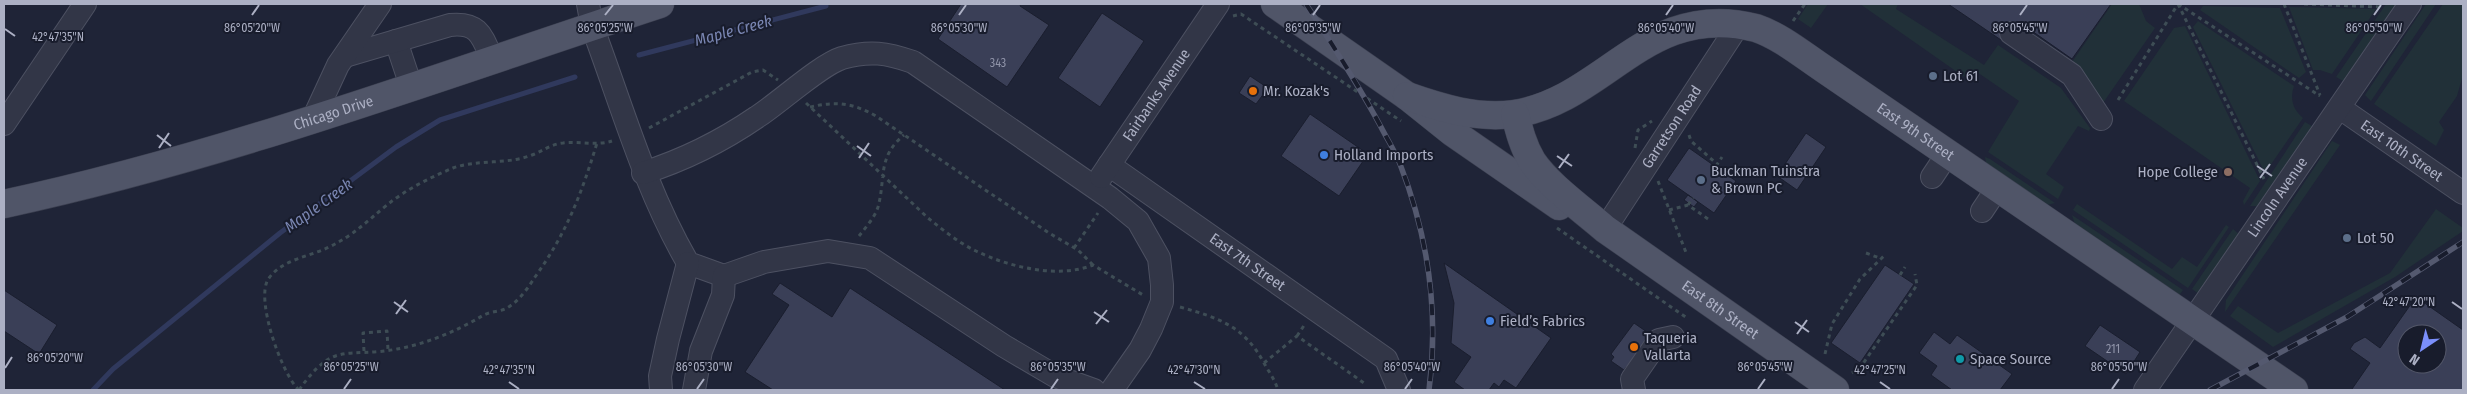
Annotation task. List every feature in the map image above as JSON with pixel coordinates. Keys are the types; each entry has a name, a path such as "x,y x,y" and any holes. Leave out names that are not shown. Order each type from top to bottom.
{"main road":[{"name":"Chicago Drive","path":"4,204 132,174 313,119 492,59 590,15 660,4"},
{"name":"East 8th Street","path":"1275,4 1407,96 1452,132 1559,206 1605,229"},
{"name":"East 9th Street","path":"1515,114 1561,97 1636,46 1668,28 1696,21 1717,21 1756,28 1781,41 1948,153 2294,390"},
{"name":"East 8th Street","path":"1407,96 1432,105 1472,114 1515,114 1521,137 1532,161 1570,199 1605,229 1763,341 1844,382"},
{"path":"1763,341 1785,371 1809,390"}],"street":[{"path":"6,114 85,4"},
{"path":"313,119 323,94 344,56 380,4"},
{"name":"Lincoln Avenue","path":"2145,390 2410,4"},
{"name":"Fairbanks Avenue","path":"1102,192 1109,165 1223,14"},
{"path":"590,15 644,172 668,230 688,263 724,276 764,262 828,251 870,258 1004,346 1055,376 1094,390"},
{"path":"344,56 464,24 476,29 482,36 492,59"},
{"name":"Garretson Road","path":"1605,229 1682,130 1739,24"},
{"path":"2011,33 2072,75 2101,119"},
{"path":"396,41 411,86"},
{"path":"644,172 669,165 708,146 757,118 840,59 863,53 888,54 913,62 1102,192 1138,220 1159,258 1162,302 1140,350 1112,390"},
{"name":"East 10th Street","path":"2340,108 2463,192"},
{"path":"1932,177 1948,153"},
{"name":"East 7th Street","path":"1109,165 1386,358 1399,390"},
{"path":"1982,211 1998,187"},
{"path":"660,390 660,376 668,339 688,263"},
{"path":"694,390 701,351 723,295 724,276"},
{"path":"1634,390 1632,379 1659,340 1673,336"}],"path":[{"path":"1793,21 1805,4"},
{"path":"2178,4 2320,96 2284,4"},
{"path":"2118,100 2178,4"},
{"path":"2178,4 2264,179"},
{"path":"2304,4 2380,7"},
{"path":"1223,14 1241,14 1402,122"},
{"path":"597,143 584,187 565,230 524,293 507,308 486,314 449,332 415,344 388,350 337,354 319,365 299,390 282,366 265,305 264,293 268,279 279,268 290,261 321,250 353,234 373,219 387,205 429,180 454,168 532,155 545,147 562,143 597,143 631,135 664,121 738,78 763,70 794,90 928,218 949,235 976,252 1010,263 1057,271 1080,270 1093,265"},
{"path":"810,107 843,102 859,106 1074,248 1093,265 1117,281 1162,302 1204,313 1230,324 1247,337 1264,363 1278,390"},
{"path":"1682,130 1716,165 1722,157"},
{"path":"828,251 837,236 858,237 870,221 878,208 882,175 890,150 904,135"},
{"path":"1657,179 1687,255"},
{"path":"1074,248 1102,192"},
{"path":"1669,210 1688,205 1693,198"},
{"path":"1688,205 1711,220"},
{"path":"1556,227 1687,318"},
{"path":"1866,253 1882,259"},
{"path":"1825,354 1832,324 1860,279 1886,254"},
{"path":"1900,275 1905,267"},
{"path":"1844,382 1860,368 1916,285 1915,274"},
{"path":"364,351 363,333 387,331 388,350"},
{"path":"1264,363 1297,336 1364,383"}],"shaded area":[{"path":"1808,4 1828,4 1811,28 1798,19"},
{"path":"1860,4 1898,4 1896,9 1984,65 1998,45 2061,88 2090,128 2089,131 2078,126 2046,174 2064,187 2058,199 1988,152 2019,101 1977,72 1970,81"},
{"path":"2112,4 2139,4 2146,21 2155,28 2103,103 2072,62"},
{"path":"2386,4 2396,4 2343,81 2336,77"},
{"path":"2426,4 2436,4 2371,101 2365,95"},
{"path":"2443,4 2463,4 2463,75 2457,96 2439,122 2444,130 2436,146 2374,104"},
{"path":"2203,6 2280,8 2306,72 2299,78 2200,10"},
{"path":"2289,7 2376,9 2332,74 2313,70"},
{"path":"2198,21 2294,86 2293,103 2296,111 2303,118 2265,173 2193,27"},
{"path":"2185,26 2260,181 2244,205 2243,201 2250,188 2124,101 2174,28"},
{"path":"2305,122 2312,126 2259,206 2250,206"},
{"path":"2332,141 2340,145 2225,312 2226,300"},
{"path":"1985,157 2055,203 2047,205 1987,168"},
{"path":"2077,204 2172,269 2182,257 2197,267 2226,225 2229,227 2188,288 2073,210"},
{"path":"2436,209 2463,228 2463,231 2395,277 2273,347 2230,316 2238,306 2278,333 2390,273"},
{"path":"2072,215 2183,290 2177,298 2077,230"},
{"path":"2233,229 2240,235 2199,294 2192,289"}],"building":[{"path":"961,4 1021,4 1020,6 1049,25 1007,87 938,39"},
{"path":"1948,4 2111,4 2072,59 2019,22 2004,42"},
{"path":"1102,13 1144,41 1100,107 1058,78"},
{"name":"Mr. Kozak's","path":"1250,76 1268,88 1256,104 1239,93"},
{"name":"Holland Imports","path":"1310,114 1368,154 1339,196 1281,156"},
{"path":"1806,133 1826,147 1797,190 1777,176"},
{"name":"Buckman Tuinstra & Brown PC","path":"1689,148 1736,181 1714,213 1667,180"},
{"path":"1688,195 1698,202 1694,207 1684,200"},
{"name":"Field’s Fabrics","path":"1444,263 1551,338 1516,388 1504,380 1499,387 1494,383 1489,390 1465,390 1454,382 1471,357 1451,343 1454,303"},
{"path":"1885,265 1914,284 1860,363 1831,343"},
{"path":"780,283 832,317 850,288 1005,390 773,390 745,372 789,305 772,294"},
{"path":"4,290 57,325 39,354 4,331"},
{"path":"2416,297 2463,330 2463,390 2352,389 2370,363 2350,349 2354,343 2365,337 2380,348"},
{"name":"Taqueria Vallarta","path":"1634,323 1657,339 1634,371 1627,366 1624,370 1611,361 1614,357 1611,354"},
{"path":"2100,325 2140,352 2126,374 2085,346"},
{"name":"Space Source","path":"1934,332 1950,344 1957,335 2012,374 2000,390 1952,390 1931,375 1937,366 1919,353"}],"waterway":[{"name":"Maple Creek","path":"639,55 826,6"},
{"name":"Maple Creek","path":"93,390 113,369 280,233 396,147 440,120 575,77"}],"railway":[{"path":"1306,4 1345,64 1372,111 1398,159 1410,191 1424,247 1432,304 1432,361 1429,390"},
{"path":"2210,390 2347,317 2463,242"}],"place":[{"name":"Lot 61","path":"1933,76"},
{"name":"Mr. Kozak's","path":"1253,91"},
{"name":"Holland Imports","path":"1324,155"},
{"name":"Hope College","path":"2228,172"},
{"name":"Buckman Tuinstra & Brown PC","path":"1701,180"},
{"name":"Lot 50","path":"2347,238"},
{"name":"Field’s Fabrics","path":"1490,321"},
{"name":"Taqueria Vallarta","path":"1634,347"},
{"name":"Space Source","path":"1960,359"}]}
